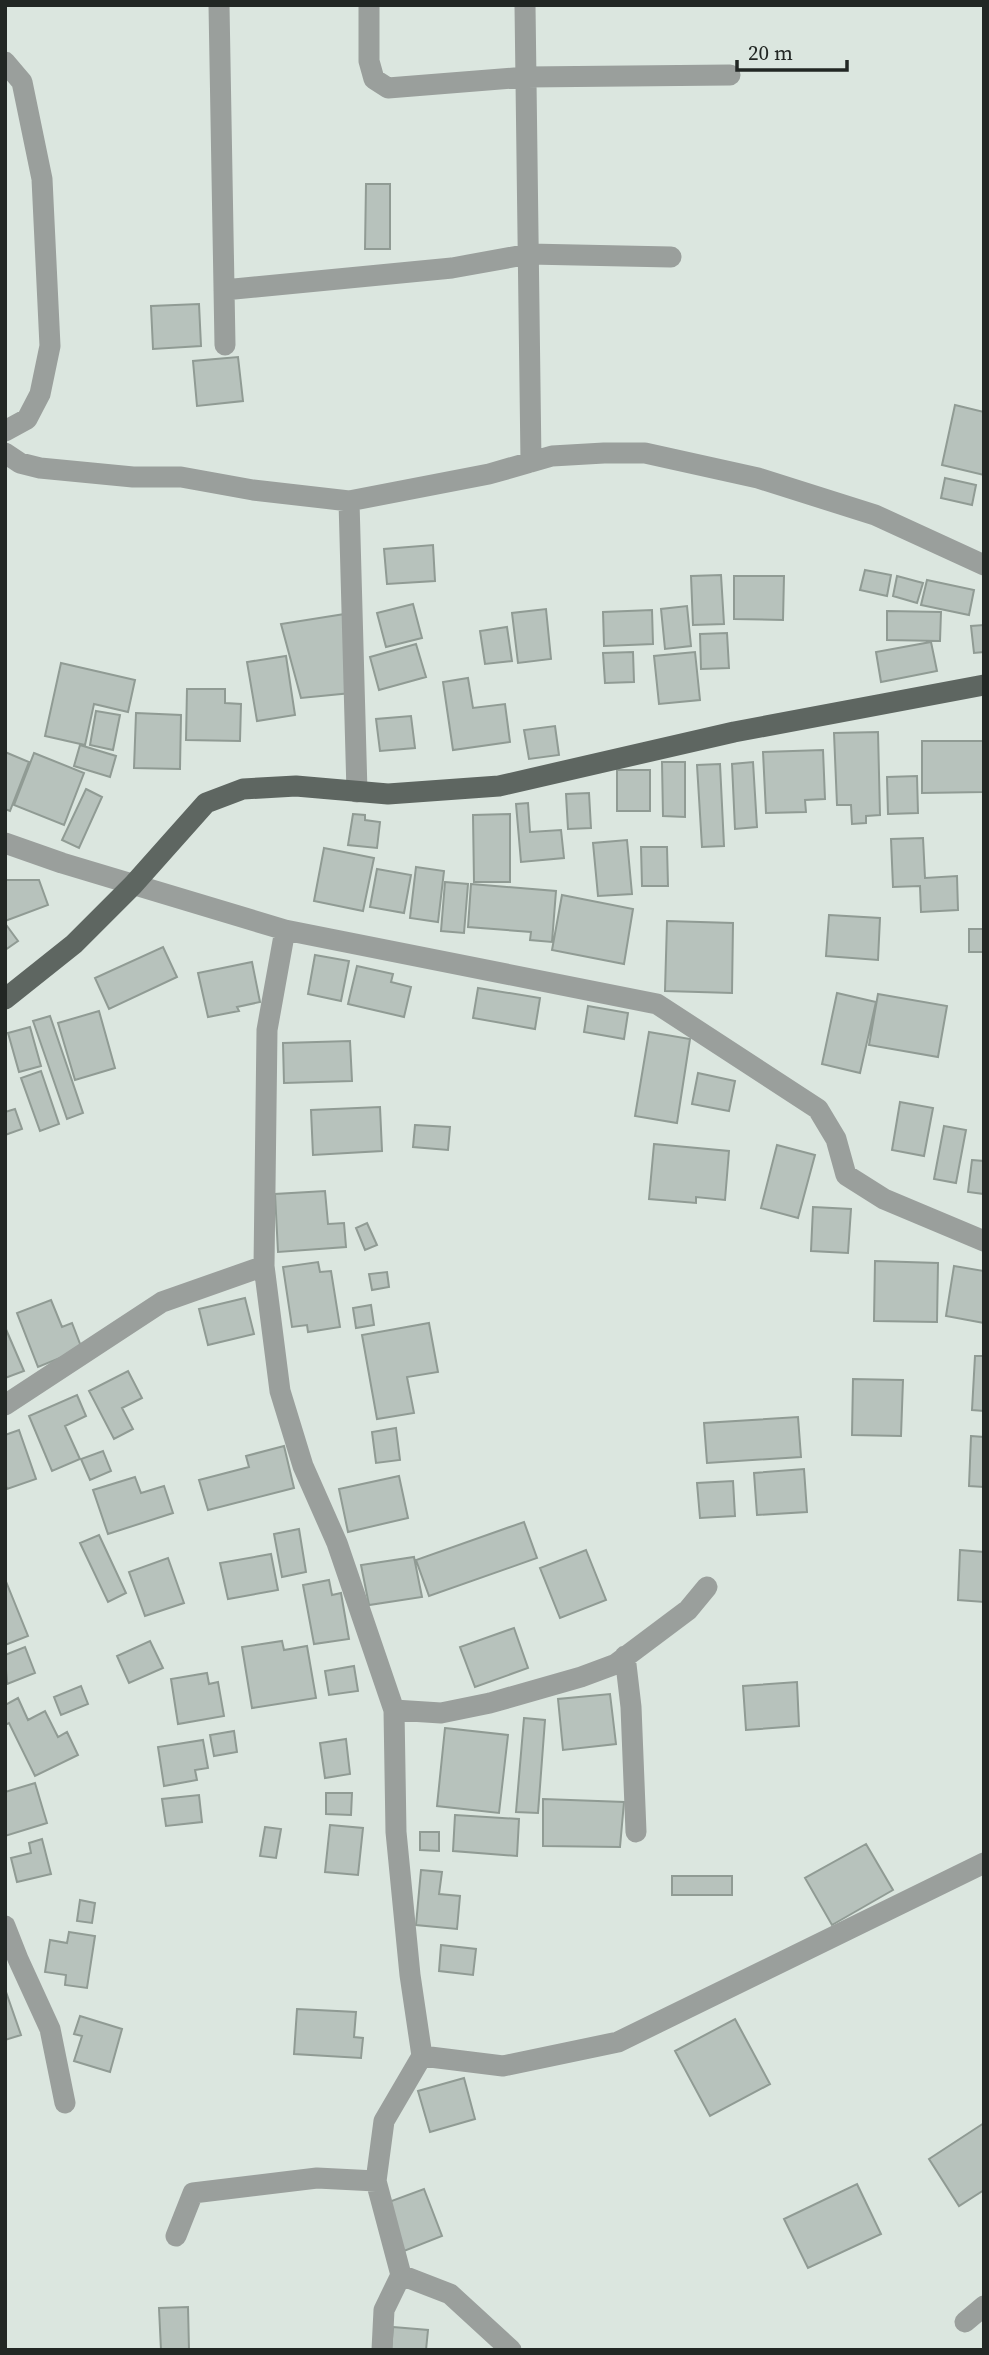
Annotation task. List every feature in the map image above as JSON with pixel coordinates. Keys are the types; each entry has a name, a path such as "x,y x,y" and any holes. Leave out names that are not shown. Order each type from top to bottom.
{"main road":[{"path":"5,999 74,944 133,885 206,803 243,789 296,786 388,794 499,786 734,732 984,685"}],"street":[{"path":"219,5 225,345"},
{"path":"369,5 369,61 374,79 388,88 526,77 730,75"},
{"path":"526,5 531,462"},
{"path":"5,62 22,82 42,179 50,346 40,394 27,419 5,431"},
{"path":"224,290 452,268 529,254 671,257"},
{"path":"5,453 20,463 40,468 133,477 181,477 253,490 349,501 477,477 552,456 645,453 758,478 875,514 984,565"},
{"path":"349,501 357,792"},
{"path":"5,843 133,885 285,930 657,1004 818,1109 836,1139 846,1175 884,1199 984,1241"},
{"path":"285,930 267,1030 264,1266 280,1391 303,1466 337,1543 394,1710 396,1832 410,1975 422,2056 384,2121 376,2181 401,2275 384,2310 382,2350"},
{"path":"5,1405 162,1302 264,1266"},
{"path":"394,1710 441,1713 490,1703 581,1677 615,1664 688,1610 707,1587"},
{"path":"625,1656 631,1707 636,1832"},
{"path":"422,2056 503,2066 618,2042 984,1863"},
{"path":"5,1926 50,2029 65,2103"},
{"path":"176,2236 193,2193 317,2178 376,2181"},
{"path":"401,2275 450,2294 512,2350"},
{"path":"965,2322 984,2306"}],"building":[{"path":"366,184 390,184 390,249 365,249"},
{"path":"199,304 201,346 153,349 151,306"},
{"path":"238,357 243,401 197,406 193,361"},
{"path":"955,405 984,412 984,475 942,465"},
{"path":"945,478 976,485 972,505 941,498"},
{"path":"433,545 435,581 387,584 384,549"},
{"path":"865,570 891,575 887,596 860,590"},
{"path":"721,575 724,624 693,625 691,576"},
{"path":"734,576 784,576 783,620 734,619"},
{"path":"897,576 923,583 917,603 893,596"},
{"path":"927,580 974,590 969,615 921,605"},
{"path":"413,604 422,638 386,647 377,613"},
{"path":"687,606 691,646 665,649 661,609"},
{"path":"546,609 551,659 518,663 512,613"},
{"path":"652,610 653,644 604,646 603,612"},
{"path":"887,611 941,612 940,641 887,640"},
{"path":"351,613 351,693 301,698 281,624"},
{"path":"984,625 984,652 974,653 971,626"},
{"path":"507,627 512,661 485,664 480,631"},
{"path":"727,633 729,668 701,669 700,634"},
{"path":"931,642 937,671 881,682 876,652"},
{"path":"416,644 426,677 379,690 370,657"},
{"path":"633,652 634,682 605,683 603,653"},
{"path":"695,652 700,700 659,704 654,656"},
{"path":"286,656 295,715 257,721 247,662"},
{"path":"61,663 135,680 128,712 94,704 85,745 45,736"},
{"path":"468,678 473,708 505,704 510,742 453,750 443,682"},
{"path":"187,689 225,689 225,703 241,704 240,741 186,740"},
{"path":"96,711 120,715 113,750 90,745"},
{"path":"136,713 181,715 180,769 134,768"},
{"path":"411,716 415,748 380,751 376,719"},
{"path":"555,726 559,755 529,759 524,730"},
{"path":"878,732 880,815 866,816 866,823 852,824 851,805 837,805 834,733"},
{"path":"922,741 984,741 984,792 922,793"},
{"path":"80,745 116,756 110,777 74,766"},
{"path":"823,750 825,799 805,800 806,812 766,813 763,752"},
{"path":"5,752 29,762 10,811 5,809"},
{"path":"34,753 84,773 64,825 14,805"},
{"path":"662,762 685,762 685,817 663,816"},
{"path":"753,762 757,827 735,829 732,764"},
{"path":"720,764 724,846 702,847 697,765"},
{"path":"617,770 650,770 650,811 617,811"},
{"path":"917,776 918,813 888,814 887,777"},
{"path":"86,789 102,797 79,848 62,840"},
{"path":"589,793 591,828 568,829 566,794"},
{"path":"528,803 530,832 561,830 564,858 521,862 516,804"},
{"path":"353,814 365,815 365,820 380,822 377,848 348,845"},
{"path":"510,814 510,882 474,882 473,815"},
{"path":"923,838 925,878 957,876 958,910 921,912 920,886 893,887 891,839"},
{"path":"627,840 632,894 598,896 593,843"},
{"path":"641,847 667,847 668,886 642,886"},
{"path":"324,848 374,858 363,911 314,901"},
{"path":"416,867 444,871 438,922 410,918"},
{"path":"377,869 411,875 404,913 370,907"},
{"path":"5,880 39,880 48,905 5,921"},
{"path":"445,882 468,884 464,933 441,931"},
{"path":"471,884 556,891 552,942 530,940 531,932 468,927"},
{"path":"562,895 633,909 624,964 552,950"},
{"path":"829,915 880,918 878,960 826,956"},
{"path":"667,921 733,923 732,993 665,991"},
{"path":"7,926 18,941 5,950 5,927"},
{"path":"969,929 984,929 984,952 969,952"},
{"path":"163,947 177,977 109,1009 95,978"},
{"path":"315,955 349,961 341,1001 308,994"},
{"path":"252,962 260,1002 237,1007 239,1011 208,1017 198,973"},
{"path":"357,966 393,974 391,982 411,987 404,1017 348,1004"},
{"path":"478,988 540,998 535,1029 473,1018"},
{"path":"837,993 876,1002 860,1073 822,1064"},
{"path":"878,994 947,1006 938,1057 869,1045"},
{"path":"588,1006 628,1013 624,1039 584,1032"},
{"path":"99,1011 115,1068 75,1080 58,1023"},
{"path":"50,1016 83,1113 67,1119 33,1021"},
{"path":"30,1027 41,1066 19,1072 8,1033"},
{"path":"649,1032 690,1039 677,1123 635,1116"},
{"path":"350,1041 352,1081 284,1083 283,1043"},
{"path":"41,1071 59,1124 40,1131 21,1078"},
{"path":"698,1073 735,1081 729,1111 692,1104"},
{"path":"900,1102 933,1108 924,1156 892,1150"},
{"path":"380,1107 382,1151 313,1155 311,1110"},
{"path":"15,1109 22,1129 5,1135 5,1112"},
{"path":"415,1125 450,1127 448,1150 413,1147"},
{"path":"944,1126 966,1130 956,1183 934,1179"},
{"path":"654,1144 729,1151 725,1200 696,1197 696,1203 649,1199"},
{"path":"777,1145 815,1155 798,1218 761,1208"},
{"path":"972,1160 984,1161 984,1194 968,1192"},
{"path":"325,1191 328,1224 344,1223 346,1247 278,1252 275,1194"},
{"path":"813,1207 851,1209 848,1253 811,1251"},
{"path":"367,1223 377,1245 365,1250 356,1228"},
{"path":"875,1261 938,1263 937,1322 874,1321"},
{"path":"318,1262 320,1272 331,1271 340,1327 308,1332 307,1325 292,1327 283,1267"},
{"path":"954,1266 984,1271 984,1323 946,1316"},
{"path":"387,1272 389,1287 372,1290 369,1274"},
{"path":"245,1298 254,1334 208,1345 199,1309"},
{"path":"51,1300 62,1327 72,1323 82,1349 38,1367 17,1313"},
{"path":"371,1305 374,1325 356,1328 353,1308"},
{"path":"429,1323 438,1372 407,1377 414,1413 377,1419 362,1335"},
{"path":"5,1327 24,1371 5,1378"},
{"path":"975,1356 984,1356 984,1411 972,1410"},
{"path":"128,1371 142,1398 122,1408 133,1429 114,1439 89,1391"},
{"path":"853,1379 903,1380 901,1436 852,1435"},
{"path":"77,1395 86,1416 65,1426 80,1459 52,1471 29,1416"},
{"path":"798,1417 801,1457 707,1463 704,1423"},
{"path":"396,1428 400,1460 376,1463 372,1432"},
{"path":"19,1430 36,1479 7,1489 5,1435"},
{"path":"971,1436 984,1437 984,1487 969,1486"},
{"path":"284,1446 294,1488 208,1510 199,1480 249,1467 246,1456"},
{"path":"103,1451 111,1471 90,1480 81,1459"},
{"path":"804,1469 807,1512 757,1515 754,1473"},
{"path":"399,1476 408,1518 348,1532 339,1489"},
{"path":"135,1477 141,1493 164,1486 173,1513 108,1534 93,1490"},
{"path":"733,1481 735,1516 700,1518 697,1483"},
{"path":"524,1522 537,1558 429,1596 416,1560"},
{"path":"299,1529 306,1572 282,1577 274,1534"},
{"path":"99,1535 126,1593 108,1602 80,1543"},
{"path":"586,1550 606,1600 560,1618 540,1568"},
{"path":"960,1550 984,1552 984,1602 958,1600"},
{"path":"271,1554 278,1590 228,1599 220,1563"},
{"path":"414,1557 422,1597 369,1605 361,1565"},
{"path":"168,1558 184,1603 145,1616 129,1572"},
{"path":"5,1579 28,1636 5,1645"},
{"path":"329,1580 332,1595 341,1593 349,1639 314,1644 303,1585"},
{"path":"514,1628 528,1668 475,1687 460,1647"},
{"path":"150,1641 163,1668 129,1683 117,1656"},
{"path":"282,1641 284,1650 307,1646 316,1698 252,1708 242,1647"},
{"path":"25,1647 35,1673 7,1684 5,1655"},
{"path":"354,1666 358,1691 329,1695 325,1671"},
{"path":"207,1673 209,1684 218,1682 224,1716 178,1724 171,1679"},
{"path":"797,1682 799,1726 746,1730 743,1686"},
{"path":"81,1686 88,1704 61,1715 54,1697"},
{"path":"610,1694 616,1744 563,1750 558,1699"},
{"path":"18,1698 28,1720 45,1711 58,1737 67,1732 78,1755 35,1776 9,1723 5,1725 5,1705"},
{"path":"524,1718 545,1720 538,1813 516,1812"},
{"path":"445,1728 508,1735 499,1813 437,1806"},
{"path":"234,1731 237,1752 214,1756 210,1735"},
{"path":"346,1739 350,1774 325,1778 320,1743"},
{"path":"203,1740 208,1768 195,1770 197,1780 164,1786 158,1747"},
{"path":"35,1783 47,1823 5,1836 5,1792"},
{"path":"326,1793 352,1793 351,1815 326,1814"},
{"path":"199,1795 202,1822 166,1826 162,1799"},
{"path":"543,1799 624,1802 620,1847 543,1846"},
{"path":"455,1815 519,1819 517,1856 453,1851"},
{"path":"330,1825 363,1828 358,1875 325,1872"},
{"path":"265,1827 281,1829 276,1858 260,1856"},
{"path":"420,1832 439,1832 439,1851 420,1850"},
{"path":"42,1839 51,1874 17,1882 11,1858 31,1853 29,1843"},
{"path":"866,1844 893,1890 832,1925 805,1878"},
{"path":"421,1870 442,1872 439,1894 460,1896 457,1929 416,1925"},
{"path":"672,1876 732,1876 732,1895 672,1895"},
{"path":"80,1900 95,1903 92,1923 77,1921"},
{"path":"69,1932 95,1936 87,1988 65,1985 66,1975 45,1972 50,1940 67,1943"},
{"path":"441,1945 476,1949 473,1975 439,1971"},
{"path":"5,1989 21,2035 5,2040"},
{"path":"297,2009 356,2012 354,2037 363,2038 361,2058 294,2054"},
{"path":"80,2016 122,2029 110,2072 74,2061 82,2036 74,2034"},
{"path":"735,2019 770,2084 710,2116 675,2051"},
{"path":"464,2078 475,2119 430,2132 418,2091"},
{"path":"984,2123 984,2190 959,2206 929,2159"},
{"path":"857,2184 881,2234 808,2268 784,2219"},
{"path":"424,2189 442,2236 404,2251 386,2203"},
{"path":"188,2307 189,2350 161,2350 159,2308"},
{"path":"393,2327 428,2330 426,2350 391,2350"}]}
